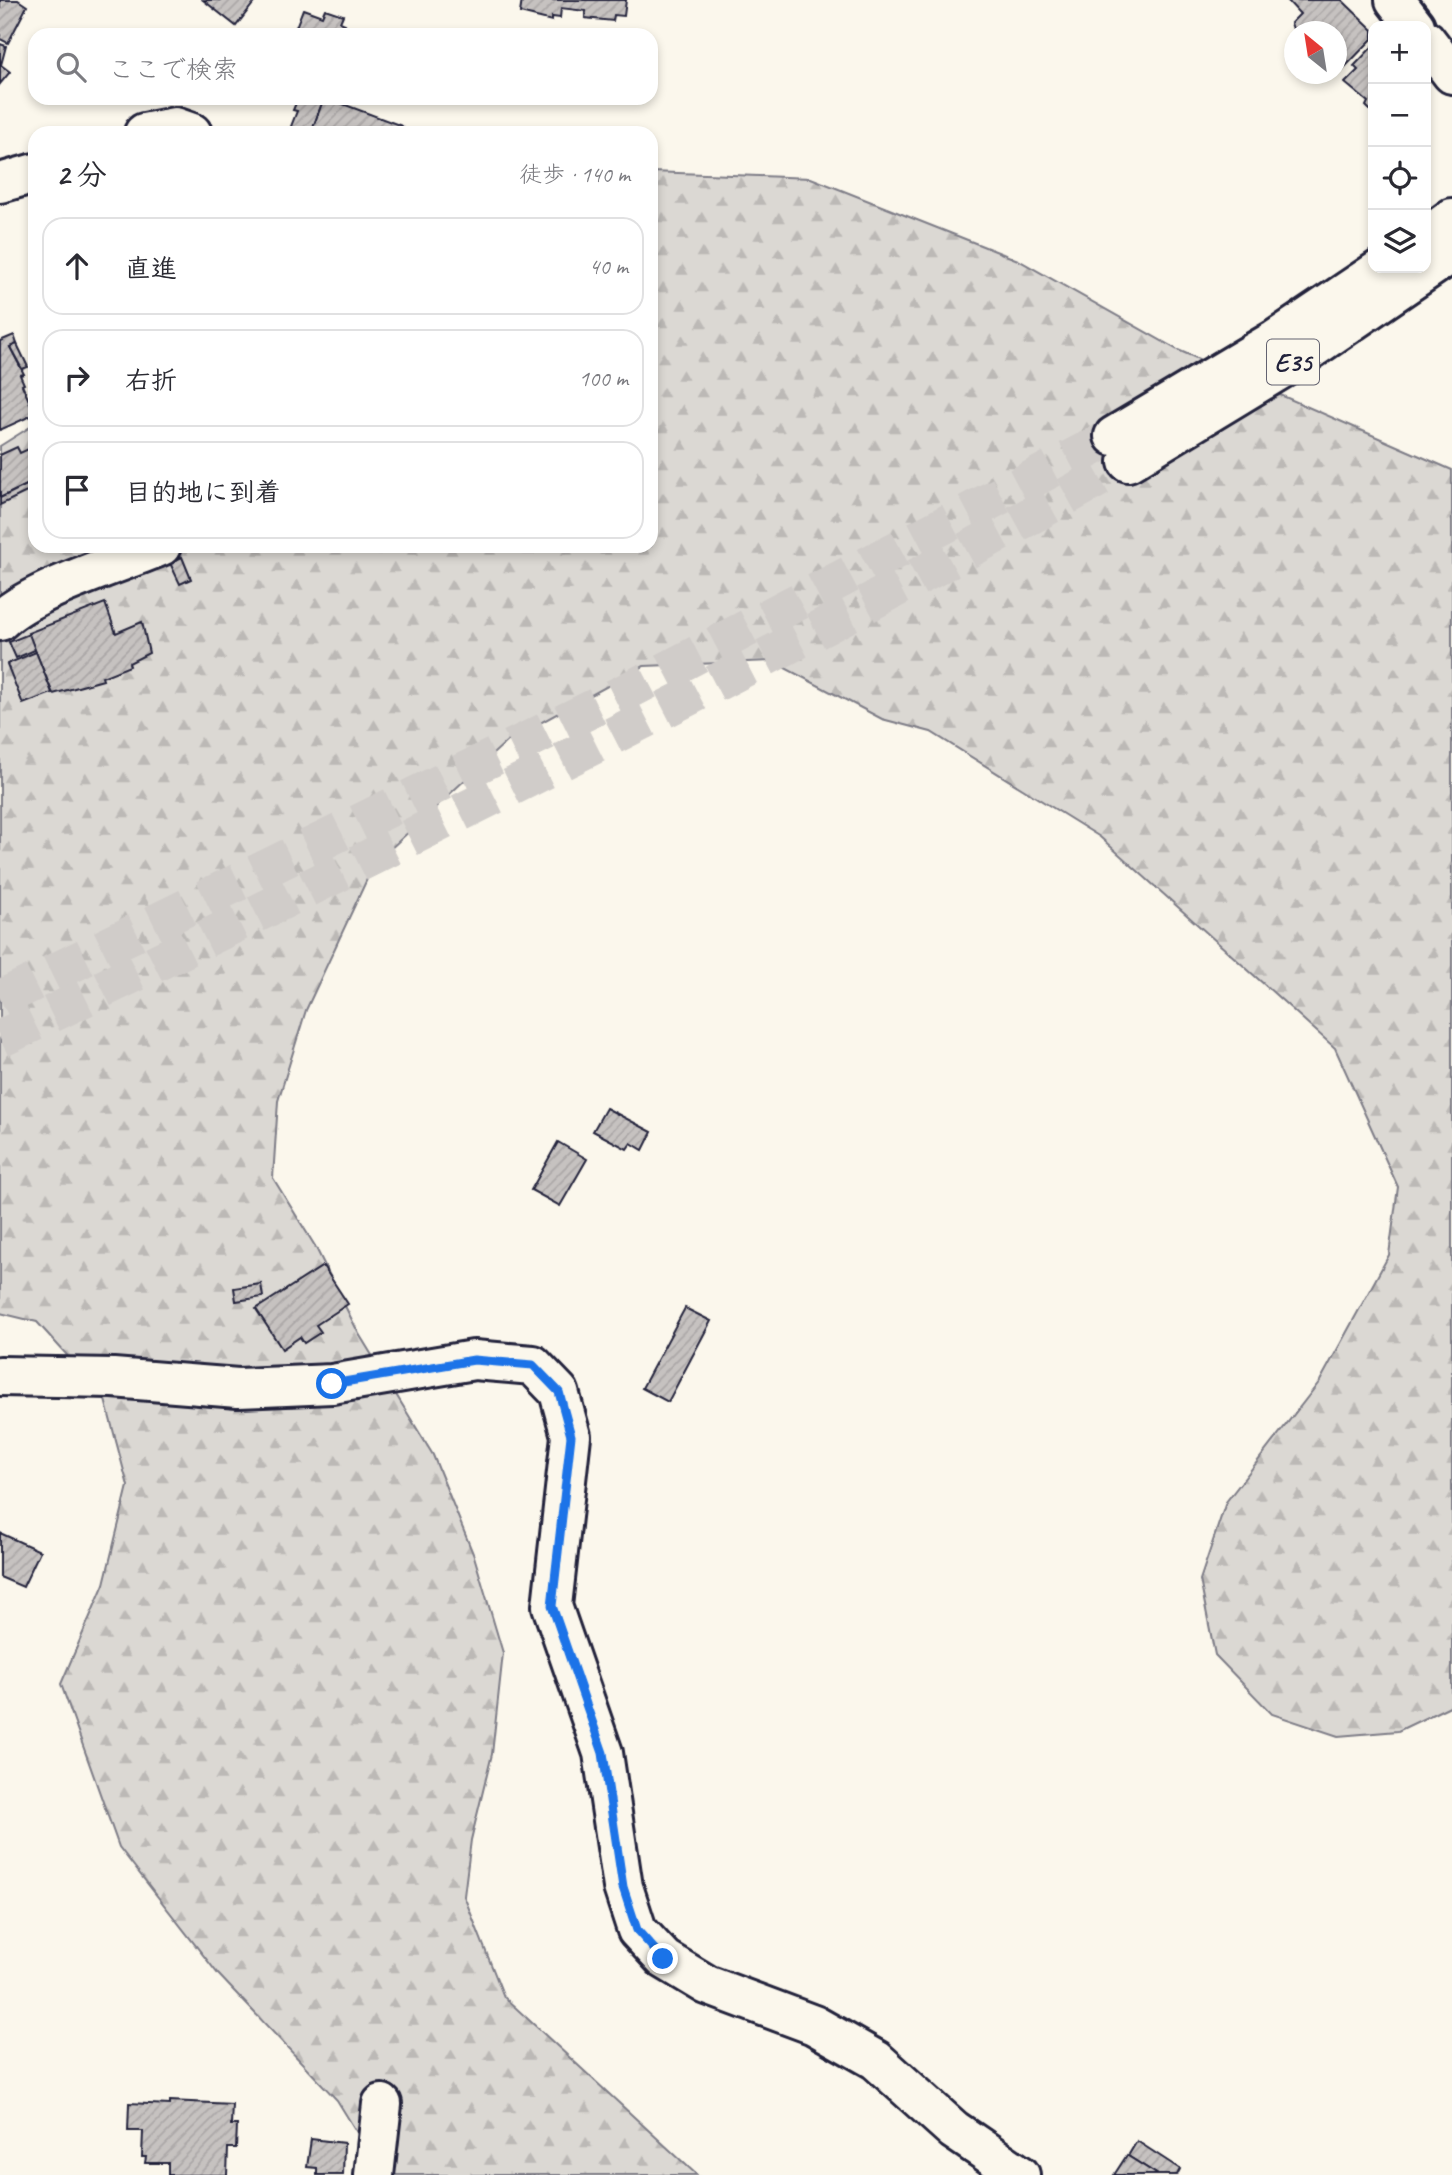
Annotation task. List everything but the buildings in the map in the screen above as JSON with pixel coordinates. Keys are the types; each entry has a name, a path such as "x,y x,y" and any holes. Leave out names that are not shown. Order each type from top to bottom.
{"main road":[{"path":"1395,0 1411,21"},
{"path":"1431,47 1452,74"},
{"path":"0,183 28,175"},
{"path":"1431,233 1452,218"},
{"name":"E35","path":"1431,267 1452,253"},
{"name":"E35","path":"1375,273 1121,449 1288,365 1423,273"},
{"path":"0,621 9,612 52,591 144,553"},
{"path":"0,1376 113,1378 237,1388 332,1384 474,1360 533,1365 559,1392 571,1436 552,1606 603,1753 623,1887 637,1930 663,1959 707,1984 814,2025 876,2060 954,2130 1020,2175"},
{"path":"373,2175 382,2104"}],"green space":[{"path":"658,172 811,178 1018,260 1178,350 1452,470 1452,1705 1398,1731 1338,1736 1272,1714 1215,1655 1200,1580 1226,1502 1320,1381 1389,1255 1398,1187 1335,1048 1100,837 931,732 882,719 772,661 644,666 507,741 374,864 306,1010 278,1101 273,1178 315,1246 359,1334 433,1455 474,1556 503,1653 492,1754 471,1840 464,1896 504,1997 697,2175 383,2175 337,2100 218,1974 119,1847 61,1684 104,1584 128,1486 104,1396 37,1322 0,1313 0,446 28,428 28,553 658,553"}],"tunnel":[{"path":"0,999 622,694 1114,436"},
{"path":"0,1039 285,900 709,686 1128,462"}],"route":[{"path":"332,1384 474,1360 533,1365 559,1392 571,1436 552,1606 603,1753 623,1887 637,1930 663,1959"}]}
